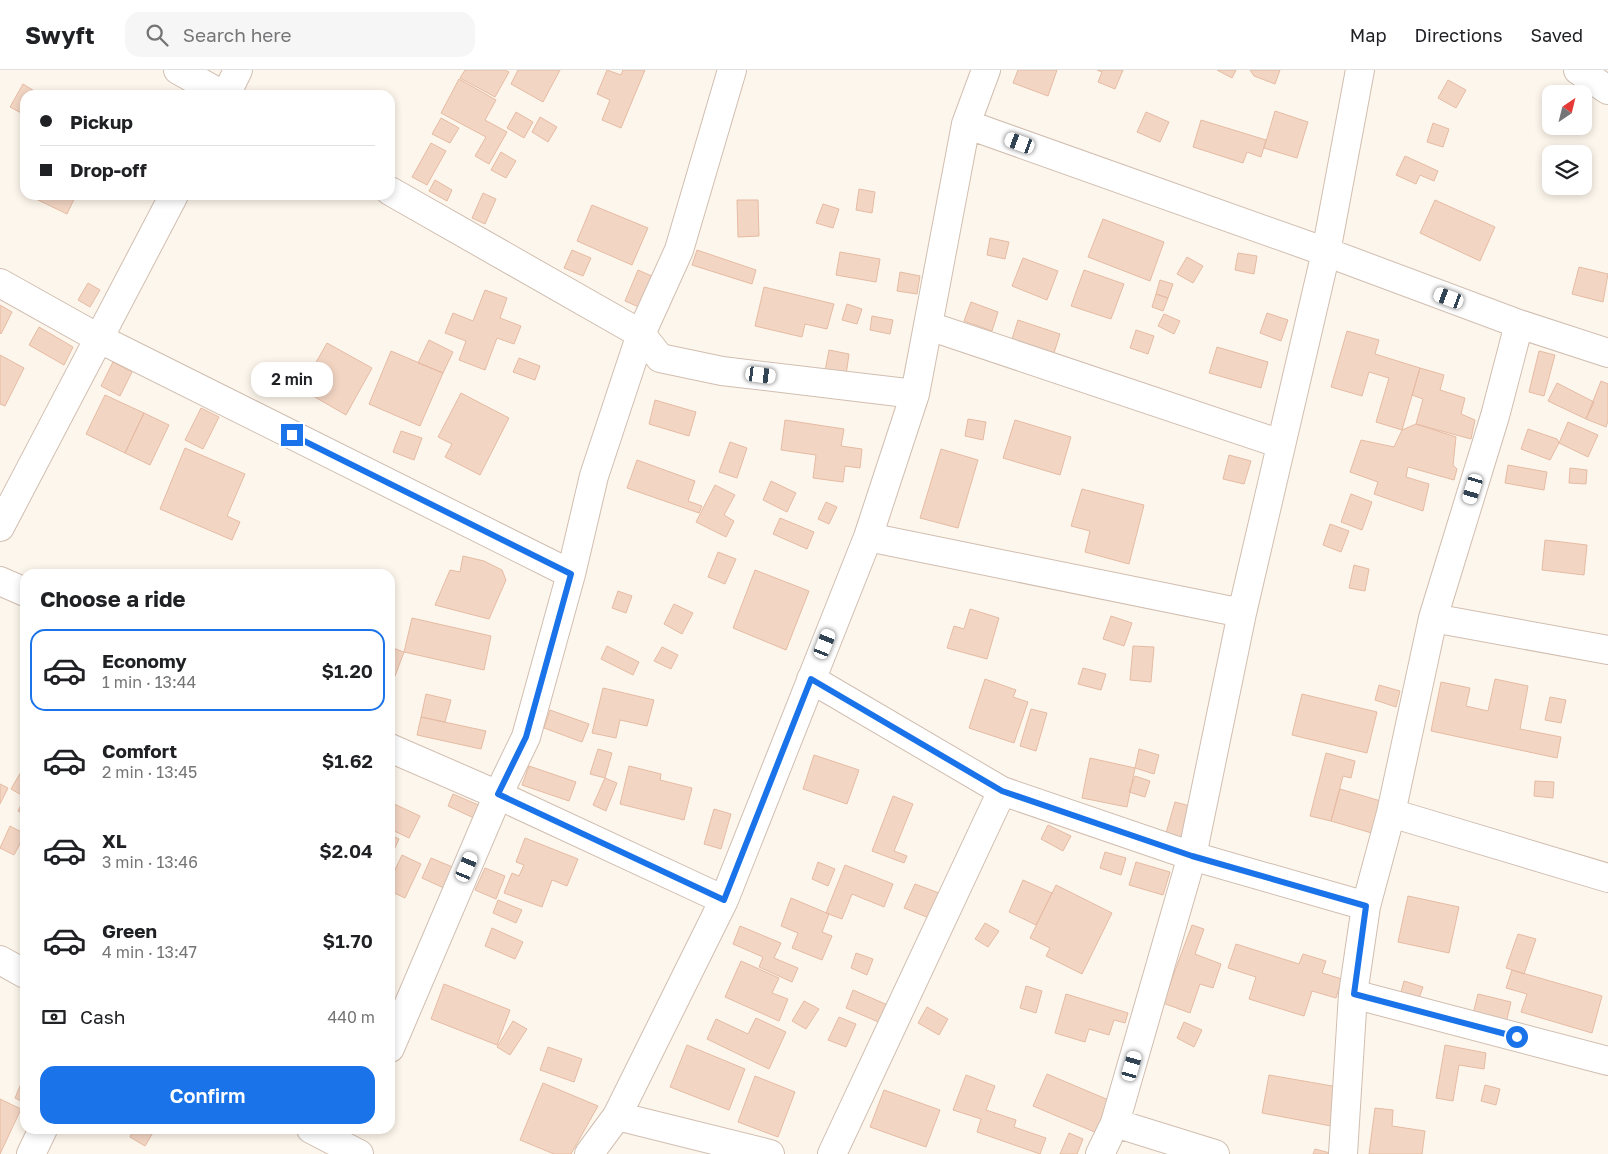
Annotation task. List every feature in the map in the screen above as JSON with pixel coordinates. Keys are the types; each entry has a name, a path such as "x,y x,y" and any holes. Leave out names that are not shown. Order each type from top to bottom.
{"street":[{"path":"178,70 216,90"},
{"path":"228,90 238,70"},
{"path":"589,1154 617,1116 724,900 868,537 915,394 966,124 986,70"},
{"path":"1100,1154 1115,1124 1192,856 1242,612 1326,252 1360,70"},
{"path":"1578,70 1608,90"},
{"path":"395,1036 498,794 526,737 571,574 594,476 640,334 679,250 722,74"},
{"path":"966,124 1326,252 1519,324 1608,352"},
{"path":"395,194 640,334 660,358 722,371 915,394"},
{"path":"0,527 171,200"},
{"path":"0,282 100,339 571,574"},
{"path":"1342,1154 1354,994 1366,906 1391,813 1433,618 1495,416 1519,324"},
{"path":"929,326 1281,444"},
{"path":"868,537 1242,612"},
{"path":"0,581 20,590"},
{"path":"1433,618 1608,650"},
{"path":"811,679 1002,791 1192,856 1366,906"},
{"path":"395,750 498,794 724,900"},
{"path":"832,1154 1002,791"},
{"path":"1391,813 1608,878"},
{"path":"0,960 20,971"},
{"path":"1354,994 1608,1061"},
{"path":"617,1116 770,1154"},
{"path":"1115,1124 1215,1154"},
{"path":"30,1154 40,1134"},
{"path":"327,1134 354,1143"}],"building":[{"path":"465,70 505,70 509,72 495,97 460,78"},
{"path":"518,70 560,70 543,102 511,84"},
{"path":"607,70 621,75 623,70 645,70 621,128 602,120 610,100 597,94"},
{"path":"1018,70 1057,70 1048,96 1013,83"},
{"path":"1097,70 1123,70 1115,89 1098,82 1102,72"},
{"path":"1217,70 1236,70 1232,78"},
{"path":"1250,70 1280,70 1275,84 1254,76"},
{"path":"459,79 496,100 485,120 507,132 489,164 475,156 486,137 441,113"},
{"path":"1448,80 1466,90 1456,108 1438,98"},
{"path":"23,84 33,90 20,90 20,112 10,107"},
{"path":"1275,111 1308,122 1297,158 1264,148"},
{"path":"516,112 533,122 524,138 507,128"},
{"path":"1146,112 1169,122 1160,142 1137,132"},
{"path":"540,117 557,127 548,142 532,132"},
{"path":"441,118 459,128 450,143 432,134"},
{"path":"1201,120 1266,140 1261,157 1247,152 1243,163 1193,147"},
{"path":"1433,123 1449,129 1443,147 1427,142"},
{"path":"431,143 446,151 427,185 412,177"},
{"path":"501,152 516,161 506,178 491,170"},
{"path":"1405,156 1438,171 1434,181 1420,175 1416,184 1396,175"},
{"path":"435,180 452,190 447,201 429,191"},
{"path":"859,189 875,192 872,213 856,210"},
{"path":"483,193 496,199 485,224 472,218"},
{"path":"38,200 74,200 67,214"},
{"path":"737,200 758,200 759,236 738,237"},
{"path":"1435,200 1495,227 1480,261 1420,233"},
{"path":"823,204 839,209 833,228 816,223"},
{"path":"592,205 648,228 632,265 577,241"},
{"path":"1103,219 1164,242 1150,281 1088,257"},
{"path":"990,238 1009,242 1005,259 987,255"},
{"path":"572,250 591,258 583,276 564,268"},
{"path":"697,250 756,270 752,284 692,265"},
{"path":"840,252 880,259 876,282 836,275"},
{"path":"1238,253 1257,256 1254,274 1235,270"},
{"path":"1187,257 1203,266 1193,283 1177,274"},
{"path":"1023,258 1058,271 1047,300 1012,286"},
{"path":"1579,267 1608,274 1603,302 1572,294"},
{"path":"638,270 654,277 641,308 625,301"},
{"path":"1084,270 1124,284 1111,319 1071,306"},
{"path":"900,272 920,276 917,294 897,291"},
{"path":"1160,280 1173,284 1168,298 1156,294"},
{"path":"88,283 100,290 90,307 78,300"},
{"path":"764,287 834,304 827,329 805,324 802,337 755,326"},
{"path":"485,290 507,298 500,318 521,326 514,344 497,338 485,370 459,360 466,341 445,333 453,313 473,321"},
{"path":"1156,294 1168,298 1163,311 1152,307"},
{"path":"971,302 998,312 992,331 964,321"},
{"path":"847,304 862,309 857,324 842,320"},
{"path":"0,305 12,312 1,334 0,333"},
{"path":"1267,313 1288,320 1281,341 1260,333"},
{"path":"1164,314 1180,321 1174,334 1158,326"},
{"path":"872,316 893,320 890,334 870,330"},
{"path":"1018,320 1060,334 1054,353 1012,339"},
{"path":"39,327 73,347 64,365 29,345"},
{"path":"1136,330 1154,336 1148,354 1130,348"},
{"path":"1347,331 1379,340 1375,354 1420,368 1402,430 1376,422 1389,378 1369,372 1362,396 1331,387"},
{"path":"429,340 453,352 443,373 418,363"},
{"path":"327,343 372,368 346,415 301,389"},
{"path":"1217,347 1268,362 1261,388 1209,373"},
{"path":"829,350 849,354 846,375 825,371"},
{"path":"391,351 443,373 420,426 369,404"},
{"path":"1539,351 1555,355 1544,396 1529,392"},
{"path":"0,355 24,368 5,406 0,404"},
{"path":"519,358 540,366 535,380 513,372"},
{"path":"113,362 132,372 120,396 101,386"},
{"path":"1420,368 1444,375 1440,390 1465,398 1461,414 1475,420 1471,439 1416,424 1423,399 1412,395"},
{"path":"1601,381 1608,384 1608,421 1606,427 1586,419"},
{"path":"1557,383 1594,402 1586,419 1548,401"},
{"path":"461,393 509,418 480,475 445,457 452,444 438,437"},
{"path":"105,395 144,413 125,453 86,434"},
{"path":"655,400 696,412 689,436 649,424"},
{"path":"201,408 219,417 203,449 185,440"},
{"path":"144,413 169,425 150,465 125,453"},
{"path":"968,419 986,422 983,440 965,436"},
{"path":"785,420 844,429 841,446 862,449 860,468 845,466 843,482 813,478 816,455 781,450"},
{"path":"1015,420 1071,437 1060,475 1003,458"},
{"path":"1568,422 1598,435 1588,457 1559,443"},
{"path":"1416,424 1456,437 1453,465 1457,469 1454,480 1408,467 1406,477 1429,484 1423,511 1374,494 1378,482 1350,472 1361,440 1394,447 1402,430"},
{"path":"1528,429 1557,439 1559,443 1550,460 1521,449"},
{"path":"401,431 422,438 414,460 393,452"},
{"path":"730,442 747,448 737,478 719,472"},
{"path":"185,448 245,474 227,516 240,522 232,540 160,509"},
{"path":"941,449 978,460 958,528 920,518"},
{"path":"1229,455 1251,461 1244,484 1223,479"},
{"path":"637,460 695,481 688,501 702,506 699,513 627,488"},
{"path":"1508,465 1547,472 1544,490 1505,483"},
{"path":"1570,468 1587,470 1586,484 1569,483"},
{"path":"771,481 796,493 787,512 763,500"},
{"path":"715,485 735,495 724,515 734,521 726,537 696,522"},
{"path":"1082,489 1144,505 1129,564 1085,552 1090,531 1071,526"},
{"path":"1351,494 1372,502 1362,530 1341,522"},
{"path":"826,502 837,507 829,524 818,519"},
{"path":"780,518 814,532 807,549 773,534"},
{"path":"1330,524 1349,531 1341,552 1323,545"},
{"path":"1545,540 1587,545 1584,575 1542,570"},
{"path":"718,552 736,559 725,584 708,577"},
{"path":"463,556 484,561 502,570 506,580 489,619 435,605 450,570 460,572"},
{"path":"1354,565 1369,569 1365,591 1349,588"},
{"path":"755,570 809,591 786,650 733,628"},
{"path":"618,591 632,596 626,613 612,608"},
{"path":"674,604 693,613 682,634 664,624"},
{"path":"970,609 999,618 987,659 947,648 954,626 964,629"},
{"path":"1111,616 1132,623 1124,646 1103,639"},
{"path":"412,618 491,636 484,670 404,652"},
{"path":"607,646 639,662 633,675 601,659"},
{"path":"1133,646 1154,647 1151,682 1130,680"},
{"path":"662,647 678,655 671,669 654,661"},
{"path":"395,649 404,652 395,676"},
{"path":"1083,668 1106,674 1101,690 1078,684"},
{"path":"985,679 1016,690 1013,697 1028,702 1014,743 969,728"},
{"path":"1495,679 1528,686 1520,729 1561,737 1557,758 1431,731 1441,682 1470,688 1466,706 1488,711"},
{"path":"1379,685 1400,691 1396,707 1375,700"},
{"path":"603,688 654,700 647,726 620,720 616,738 592,733"},
{"path":"426,694 451,700 445,722 421,717"},
{"path":"1302,694 1377,712 1367,753 1292,735"},
{"path":"1550,697 1566,700 1561,723 1545,720"},
{"path":"1031,709 1047,713 1036,751 1020,746"},
{"path":"550,710 589,724 582,742 544,728"},
{"path":"421,717 486,731 481,749 417,735"},
{"path":"598,749 612,753 605,778 590,774"},
{"path":"1139,749 1159,755 1154,774 1135,768"},
{"path":"1326,753 1355,761 1351,778 1343,776 1331,821 1310,816"},
{"path":"814,755 859,770 847,804 803,789"},
{"path":"1090,758 1135,768 1127,807 1082,798"},
{"path":"529,766 576,782 569,801 522,785"},
{"path":"629,766 661,774 660,780 692,788 684,820 620,804"},
{"path":"20,774 20,794 11,789"},
{"path":"1135,776 1150,781 1145,797 1129,792"},
{"path":"605,778 617,783 606,811 593,805"},
{"path":"1535,781 1554,782 1553,798 1534,796"},
{"path":"0,784 8,788 0,804"},
{"path":"1340,789 1384,802 1375,834 1331,821"},
{"path":"453,794 483,807 476,819 448,806"},
{"path":"893,796 913,804 894,851 907,856 904,863 872,851"},
{"path":"1175,802 1190,806 1181,838 1166,833"},
{"path":"395,804 420,816 409,838 395,831"},
{"path":"714,809 731,814 721,849 704,844"},
{"path":"1048,825 1071,836 1063,851 1041,839"},
{"path":"10,826 20,831 20,844 14,855 0,848"},
{"path":"395,837 399,839 395,848"},
{"path":"525,838 578,859 567,886 552,880 542,907 504,893 512,873 519,876 524,865 516,862"},
{"path":"1105,852 1126,858 1121,875 1100,868"},
{"path":"402,855 421,864 405,898 395,893 395,870"},
{"path":"431,858 455,868 446,889 422,878"},
{"path":"818,862 835,869 828,886 812,879"},
{"path":"1136,862 1170,872 1163,895 1129,885"},
{"path":"845,865 893,884 884,907 852,894 842,919 826,913"},
{"path":"485,868 505,876 496,899 475,890"},
{"path":"1023,880 1052,893 1036,925 1009,912"},
{"path":"915,884 939,893 929,918 904,908"},
{"path":"1056,885 1112,913 1082,974 1046,956 1050,948 1030,938"},
{"path":"1408,896 1459,907 1449,953 1398,942"},
{"path":"791,898 829,914 822,932 832,936 822,960 792,948 798,933 781,926"},
{"path":"498,900 522,910 516,923 493,913"},
{"path":"985,923 999,931 988,947 975,939"},
{"path":"1192,925 1204,929 1195,954 1221,964 1213,988 1200,984 1190,1013 1163,1003"},
{"path":"740,926 781,943 774,958 798,968 792,982 759,967 763,957 733,944"},
{"path":"492,928 523,942 515,959 485,946"},
{"path":"1518,934 1536,939 1524,974 1506,968"},
{"path":"1236,944 1299,964 1303,954 1326,961 1322,973 1342,979 1336,998 1312,991 1304,1016 1249,999 1256,977 1228,968"},
{"path":"856,953 873,959 867,975 851,968"},
{"path":"741,961 779,978 772,993 788,999 779,1021 725,997"},
{"path":"1512,970 1602,996 1592,1033 1521,1012 1527,994 1506,988"},
{"path":"1404,981 1423,987 1418,1001 1400,996"},
{"path":"444,984 510,1010 497,1045 431,1019"},
{"path":"1026,986 1042,991 1036,1013 1020,1008"},
{"path":"853,990 890,1006 883,1024 846,1008"},
{"path":"1066,994 1128,1013 1125,1023 1114,1020 1109,1035 1089,1029 1085,1042 1055,1033"},
{"path":"1478,994 1511,1002 1506,1023 1473,1014"},
{"path":"804,1001 819,1009 806,1029 792,1021"},
{"path":"927,1007 948,1019 939,1035 918,1023"},
{"path":"839,1017 856,1024 846,1047 828,1040"},
{"path":"756,1018 786,1032 769,1069 707,1039 716,1019 748,1034"},
{"path":"513,1021 527,1029 510,1055 497,1047"},
{"path":"1184,1022 1202,1030 1194,1047 1177,1038"},
{"path":"687,1045 745,1069 729,1110 670,1087"},
{"path":"1445,1045 1486,1053 1484,1069 1459,1065 1453,1101 1436,1098"},
{"path":"548,1047 582,1059 574,1082 540,1070"},
{"path":"1047,1074 1111,1101 1097,1133 1033,1106"},
{"path":"966,1075 995,1086 986,1110 1016,1120 1014,1127 1046,1138 1040,1154 977,1132 981,1119 953,1110"},
{"path":"1269,1075 1338,1087 1331,1126 1262,1113"},
{"path":"755,1076 795,1092 778,1137 738,1122"},
{"path":"543,1083 598,1106 571,1154 554,1154 520,1140"},
{"path":"1485,1085 1500,1089 1496,1105 1481,1101"},
{"path":"20,1086 20,1100 15,1098"},
{"path":"884,1090 940,1110 926,1147 870,1127"},
{"path":"0,1099 20,1109 20,1111 0,1154"},
{"path":"1375,1108 1393,1110 1392,1126 1425,1131 1422,1154 1369,1154"},
{"path":"1069,1133 1083,1139 1077,1154 1060,1154"},
{"path":"132,1134 152,1134 145,1146 130,1137"},
{"path":"1315,1149 1334,1154 1313,1154"}],"route":[{"path":"292,435 571,574 526,737 498,794 724,900 811,679 1002,791 1192,856 1366,906 1354,994 1517,1037"}]}
